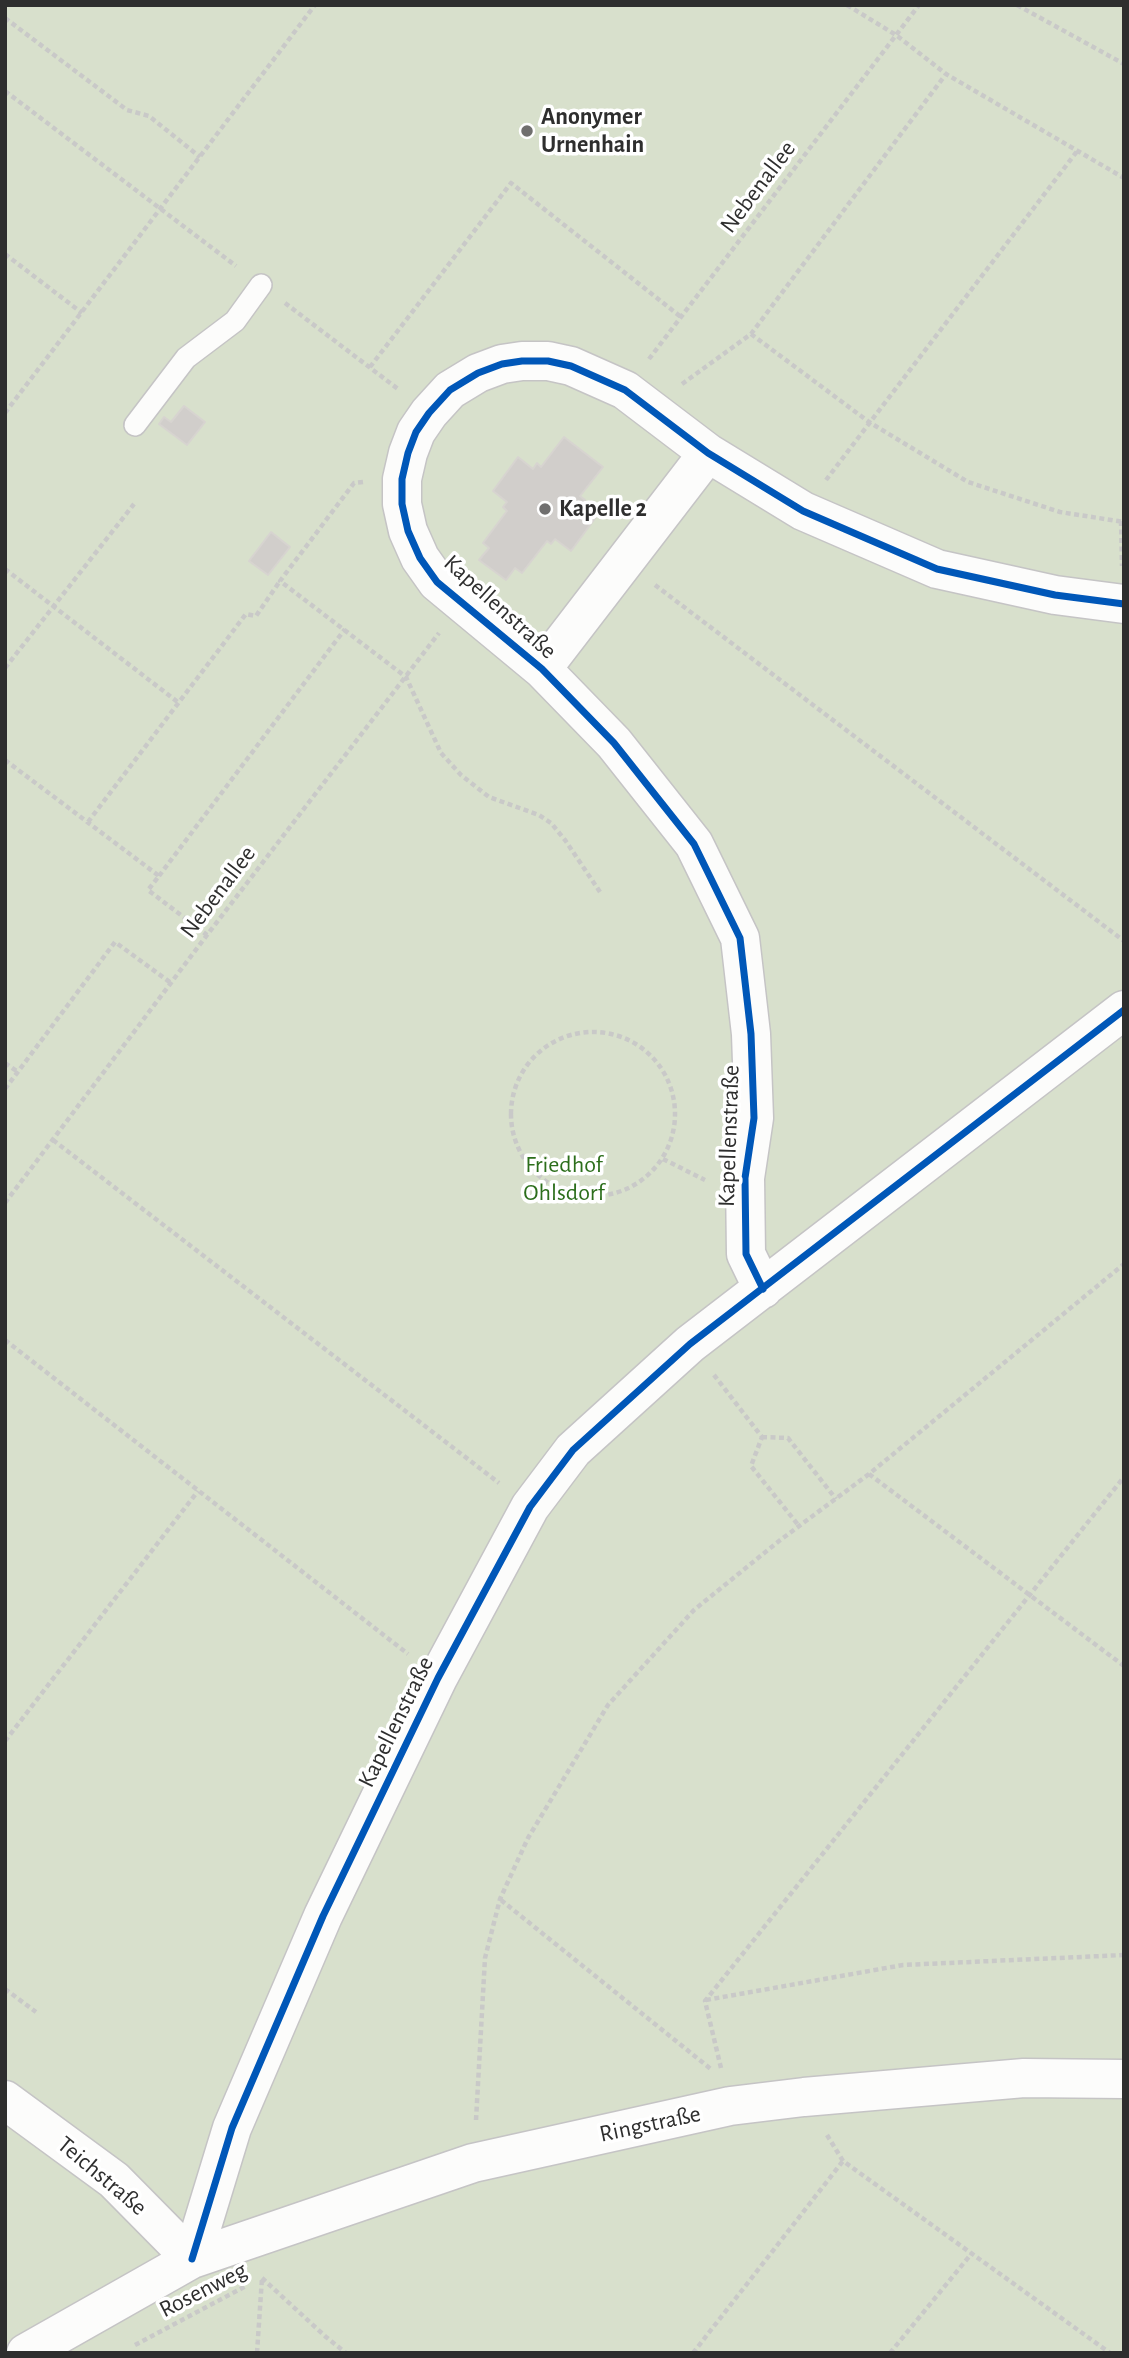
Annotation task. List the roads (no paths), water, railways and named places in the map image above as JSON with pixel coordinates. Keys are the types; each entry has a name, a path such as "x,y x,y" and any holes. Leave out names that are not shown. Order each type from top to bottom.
{"street":[{"name":"Kapellenstraße","path":"763,1289 746,1254 746,1178 754,1118 751,1034 740,938 694,844 614,743 542,669 438,582 420,558 408,531 402,504 402,479 416,432 450,390 478,373 502,364 522,361 571,366 638,399 708,453 803,511 937,569 1055,595 1124,604"},
{"name":"Kapellenstraße","path":"542,669 708,453"},
{"name":"Kapellenstraße","path":"192,2259 232,2128 323,1916 439,1678 530,1507 573,1450 690,1344 1124,1010"},
{"name":"Ringstraße","path":"192,2259 473,2163 727,2093 804,2097 1024,2078 1124,2079"},
{"name":"Teichstraße","path":"5,2100 114,2180 192,2259"},
{"path":"26,2353 192,2259"}],"lane":[{"path":"135,425 186,358 235,321 261,285"}],"place":[{"name":"Anonymer Urnenhain","path":"527,131"},
{"name":"Kapelle 2","path":"545,509"}],"park label":[{"name":"Friedhof Ohlsdorf","path":"564,1179"}]}
